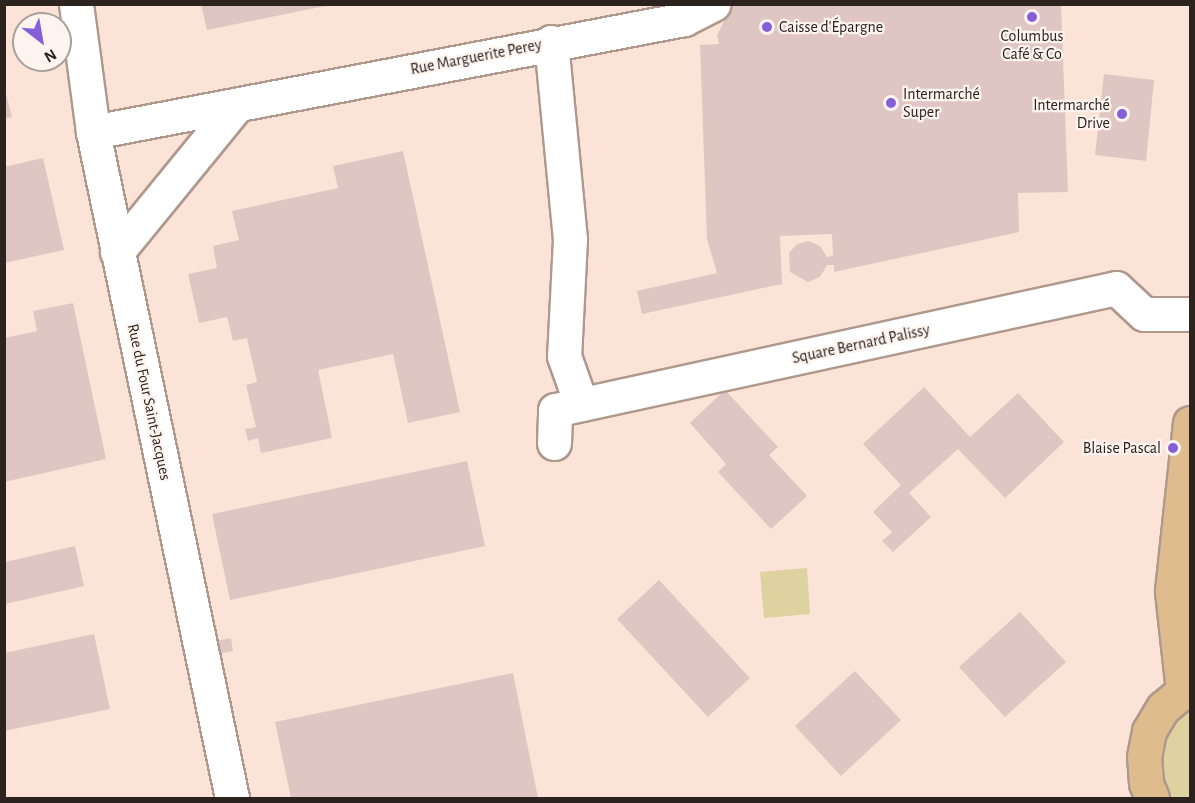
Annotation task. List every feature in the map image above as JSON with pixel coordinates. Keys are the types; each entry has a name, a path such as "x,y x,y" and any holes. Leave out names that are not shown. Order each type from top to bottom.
{"main road":[{"path":"1152,798 1146,783 1144,757 1149,731 1163,708 1187,690 1172,591 1191,423"}],"street":[{"name":"Rue du Four Saint-Jacques","path":"75,4 93,132 232,798"},
{"name":"Rue Marguerite Perey","path":"93,132 551,42 684,19 713,4"},
{"path":"551,42 570,238 564,356 581,404"},
{"path":"117,252 237,105"},
{"name":"Square Bernard Palissy","path":"554,443 555,410 1116,288 1144,314 1191,314"}],"shaded area":[{"path":"807,568 810,614 764,618 760,572"},
{"path":"1190,703 1190,798 1171,798 1163,783 1160,760 1164,737 1175,717"}],"building":[{"path":"201,4 325,4 325,6 207,30"},
{"path":"733,4 1061,4 1068,192 1018,193 1019,232 834,272 834,265 827,265 820,277 808,282 790,272 789,253 797,244 809,241 820,246 827,257 833,256 832,234 780,236 782,284 642,314 637,291 717,273 707,239 700,45 719,44 717,35"},
{"path":"1104,74 1154,80 1146,161 1095,155"},
{"path":"4,86 12,117 4,119"},
{"path":"403,151 460,412 408,423 393,354 318,370 332,438 261,453 258,438 248,441 245,429 256,427 246,385 257,382 247,338 233,341 227,317 199,323 188,274 217,268 213,246 239,240 232,211 338,188 333,166"},
{"path":"43,158 64,250 4,263 4,167"},
{"path":"73,303 106,459 4,482 4,338 37,331 33,311"},
{"path":"924,387 970,437 1018,393 1064,442 1005,498 958,449 909,493 931,517 893,552 882,541 892,532 873,512 901,485 863,444"},
{"path":"725,390 778,447 769,455 807,496 771,529 718,472 726,464 690,423"},
{"path":"467,461 485,546 230,600 212,514"},
{"path":"75,546 84,586 5,604 5,562"},
{"path":"659,580 750,678 708,717 617,619"},
{"path":"1020,612 1066,662 1005,717 959,667"},
{"path":"94,634 110,709 4,731 4,653"},
{"path":"231,638 233,651 218,654 215,641"},
{"path":"855,671 901,720 841,776 795,726"},
{"path":"513,673 538,798 291,798 275,722"}],"place":[{"name":"Columbus Café & Co","path":"1032,17"},
{"name":"Caisse d'Épargne","path":"767,27"},
{"name":"Intermarché Super","path":"891,103"},
{"name":"Intermarché Drive","path":"1122,114"},
{"name":"Blaise Pascal","path":"1173,448"}]}
